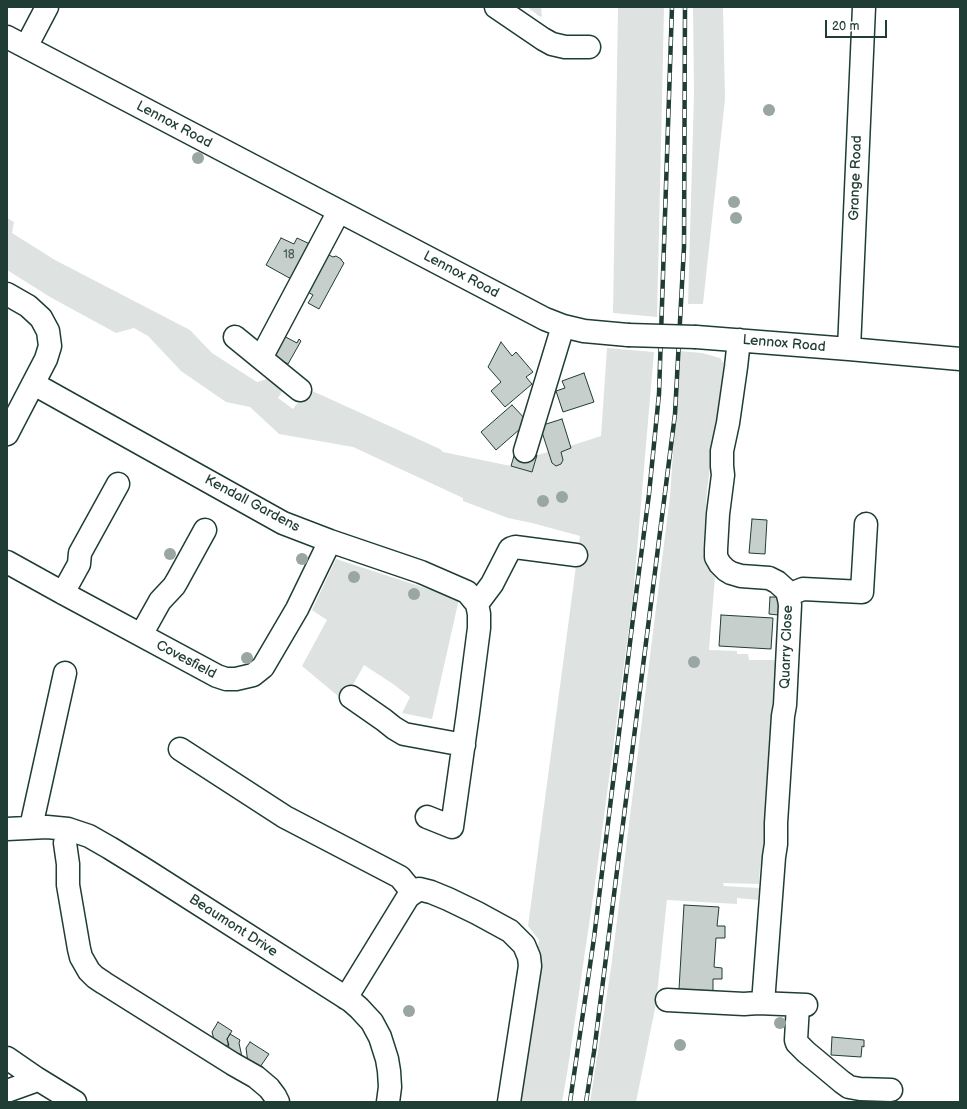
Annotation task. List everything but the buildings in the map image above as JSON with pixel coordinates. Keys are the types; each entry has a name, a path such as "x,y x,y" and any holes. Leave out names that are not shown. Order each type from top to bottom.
{"street":[{"path":"26,47 47,7"},
{"path":"496,7 552,44 565,47 589,47"},
{"name":"Grange Road","path":"849,349 864,7"},
{"name":"Lennox Road","path":"7,37 339,212 545,319 563,326 584,331 628,335 739,340 960,359"},
{"path":"261,358 339,212"},
{"path":"7,294 36,312 45,324 50,335 48,356 7,434"},
{"path":"525,451 563,326"},
{"path":"235,337 300,390"},
{"name":"Quarry Close","path":"739,340 728,424 723,443 723,475 718,514 716,557 720,564 731,573 741,576 769,578 781,585 788,595 790,610 785,705 776,823 776,844 763,1004"},
{"name":"Kendall Gardens","path":"34,384 283,523 330,541 421,572 467,592 477,604"},
{"path":"63,593 79,564 80,552 118,484"},
{"path":"788,595 803,589 862,592 866,524"},
{"path":"141,635 160,601 174,586 205,530"},
{"name":"Covesfield","path":"7,562 221,678 236,680 253,675 263,668 297,609 330,541"},
{"path":"427,817 452,827 479,628 477,604 492,584 512,548 515,547 576,555"},
{"path":"31,827 66,673"},
{"path":"351,697 404,734 464,745"},
{"path":"180,749 285,817 396,874 402,878 413,892"},
{"name":"Beaumont Drive","path":"7,829 47,827 68,829 89,836 354,1003 364,1013 380,1037 389,1071 390,1087 388,1102"},
{"path":"68,829 65,843 68,864 68,885 79,949 89,971 104,983 226,1060 256,1077 269,1088 278,1102"},
{"path":"346,998 408,897 413,892 420,889 427,890 477,913 514,934 526,948 530,960 530,966 509,1102"},
{"path":"667,1000 737,1004 802,1005 796,1042 806,1052 847,1086 860,1089 890,1090"},
{"path":"7,1058 75,1102"},
{"path":"7,1091 32,1082 36,1078"}],"shaded area":[{"path":"527,7 541,7 542,17 539,16"},
{"path":"618,7 664,7 657,317 613,313"},
{"path":"693,7 723,7 725,99 703,304 688,304 694,93"},
{"path":"7,218 14,222 12,233 55,260 190,330 212,353 257,382 270,378 285,387 278,398 293,409 308,389 440,449 443,452 511,466 532,472 537,455 548,452 552,463 557,466 561,464 563,460 561,452 571,448 570,446 601,436 607,348 654,352 633,597 595,884 562,1102 515,1102 539,940 528,926 580,536 508,518 463,501 463,498 353,447 279,434 250,407 226,402 181,371 148,336 134,328 116,333 50,297 7,270"},
{"path":"680,351 702,353 720,358 724,364 707,490 703,553 706,565 715,577 709,650 737,651 737,654 748,654 749,660 777,660 763,866 760,866 759,884 723,883 724,886 759,888 758,900 737,898 737,904 667,900 656,1004 636,1102 590,1102 611,968 670,496"},
{"path":"336,559 459,599 432,719 402,713 410,697 364,665 344,701 302,666 327,620 312,610"}],"railway":[{"path":"570,1102 594,938 649,494 659,394 672,7"},
{"path":"586,1102 594,1052 675,414 684,247 685,7"}]}
